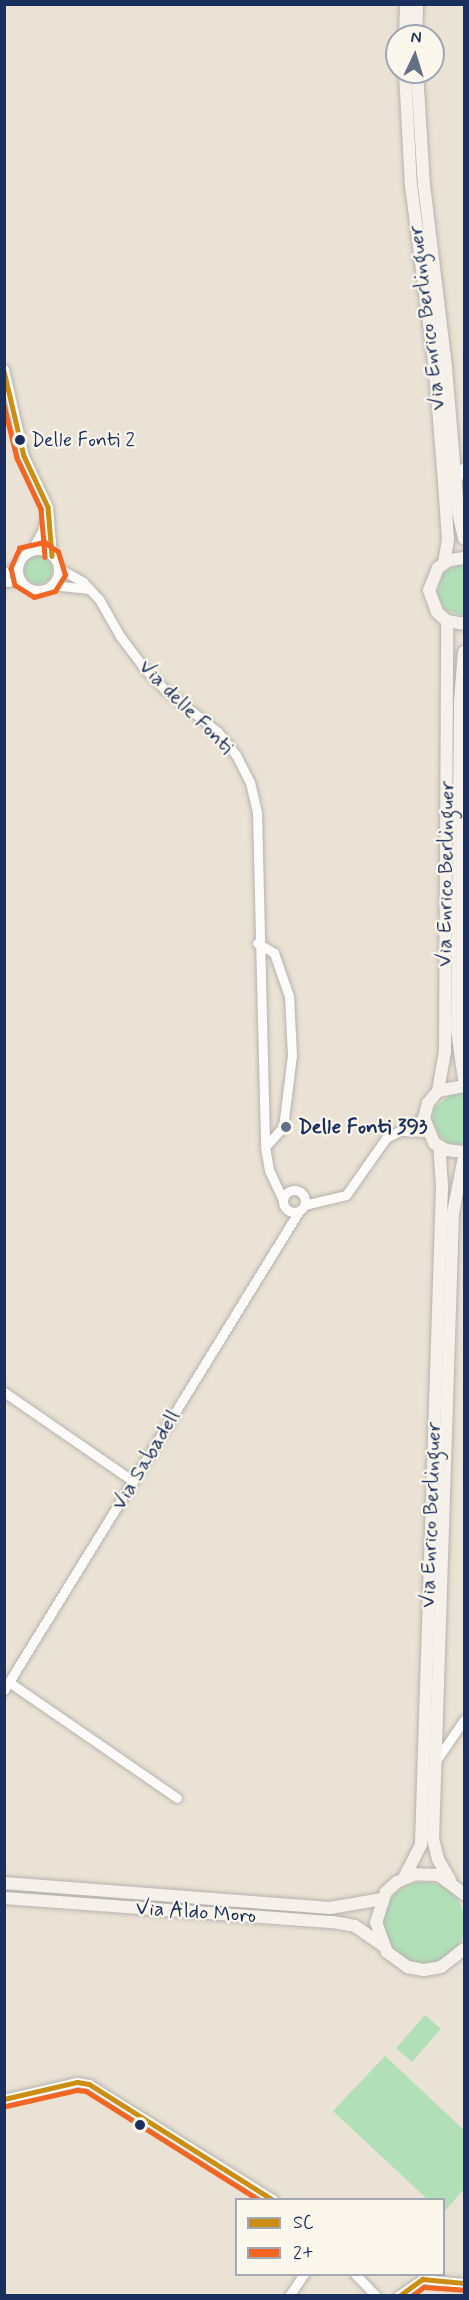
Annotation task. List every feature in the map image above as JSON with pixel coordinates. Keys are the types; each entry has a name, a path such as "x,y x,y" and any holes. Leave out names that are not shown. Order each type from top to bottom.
{"main road":[{"path":"405,24 406,4"},
{"path":"416,24 417,4"},
{"name":"Via Enrico Berlinguer","path":"406,84 411,185 435,370 448,539 444,563 433,575 429,590 432,606 447,621 445,1052 438,1091 428,1103 424,1118"},
{"name":"Via Enrico Berlinguer","path":"418,84 424,184 446,368 455,481 465,538"},
{"path":"444,563 465,558"},
{"path":"447,621 465,624"},
{"name":"Via Enrico Berlinguer","path":"465,652 460,701 457,1030 465,1080"},
{"path":"438,1091 465,1086"},
{"path":"424,1118 427,1132 439,1147 465,1152"},
{"name":"Via Enrico Berlinguer","path":"382,1899 404,1878 421,1844 442,1186 439,1147"},
{"name":"Via Enrico Berlinguer","path":"450,1880 434,1849 435,1762 453,1213 465,1157"},
{"path":"404,1878 427,1873 450,1880 465,1894"},
{"name":"Via Aldo Moro","path":"4,1883 330,1908 382,1899"},
{"name":"Via Aldo Moro","path":"4,1898 333,1922 356,1926 382,1945 400,1963 424,1970 449,1963 465,1949"},
{"path":"382,1899 376,1922 382,1945"}],"street":[{"path":"4,369 24,456 48,507 52,556 58,568 51,585"},
{"path":"455,481 465,468"},
{"path":"4,575 31,551 42,531 48,507"},
{"path":"31,551 42,550 52,556"},
{"path":"19,563 21,581"},
{"name":"Via delle Fonti","path":"58,568 90,589 143,667 164,689 218,732 236,755 250,782 256,813 257,943 265,1146 267,1163 286,1200"},
{"path":"4,582 21,581 35,590 51,585 90,589"},
{"path":"257,943 274,953 289,996 292,1055 283,1127 265,1146"},
{"path":"286,1200 302,1204 327,1200 349,1193 383,1142 424,1118"},
{"path":"399,1131 427,1132"},
{"path":"286,1200 302,1204"},
{"path":"286,1200 286,1229"},
{"name":"Via Sabadell","path":"7,1686 302,1204"},
{"path":"4,1392 133,1481"},
{"path":"7,1686 177,1798"},
{"path":"435,1762 465,1720"},
{"path":"4,2099 77,2082 89,2084 272,2198"},
{"path":"289,2295 303,2276"},
{"path":"357,2276 376,2295"},
{"path":"398,2295 422,2279 465,2283"}],"green space":[{"path":"38,556 48,560 52,570 48,580 38,584 28,580 24,570 28,560"},
{"path":"464,564 464,616 445,610 437,594 443,572"},
{"path":"451,1094 464,1094 464,1144 444,1142 432,1123 434,1108"},
{"path":"416,1882 432,1882 447,1889 458,1900 465,1915 462,1939 453,1952 432,1964 416,1964 401,1957 390,1946 383,1931 383,1915 390,1900 401,1889"},
{"path":"425,2015 441,2029 412,2062 396,2048"},
{"path":"385,2056 464,2130 464,2189 445,2211 445,2198 426,2198 333,2111"}],"transit line":[{"name":"SC","path":"4,371 24,456 48,507 52,556"},
{"name":"2+","path":"4,405 17,458 41,509 45,557"},
{"name":"2+","path":"42,543 20,548 11,568 15,585 34,597 55,591 65,575 58,552 45,543"},
{"name":"SC","path":"4,2099 77,2082 89,2084 270,2198"},
{"name":"2+","path":"6,2106 77,2090 86,2091 256,2198"},
{"name":"SC","path":"399,2296 422,2279 464,2283"},
{"name":"2+","path":"412,2296 424,2287 463,2290"}],"place":[{"name":"Delle Fonti 2","path":"20,440"},
{"name":"Delle Fonti 393","path":"286,1127"}]}
